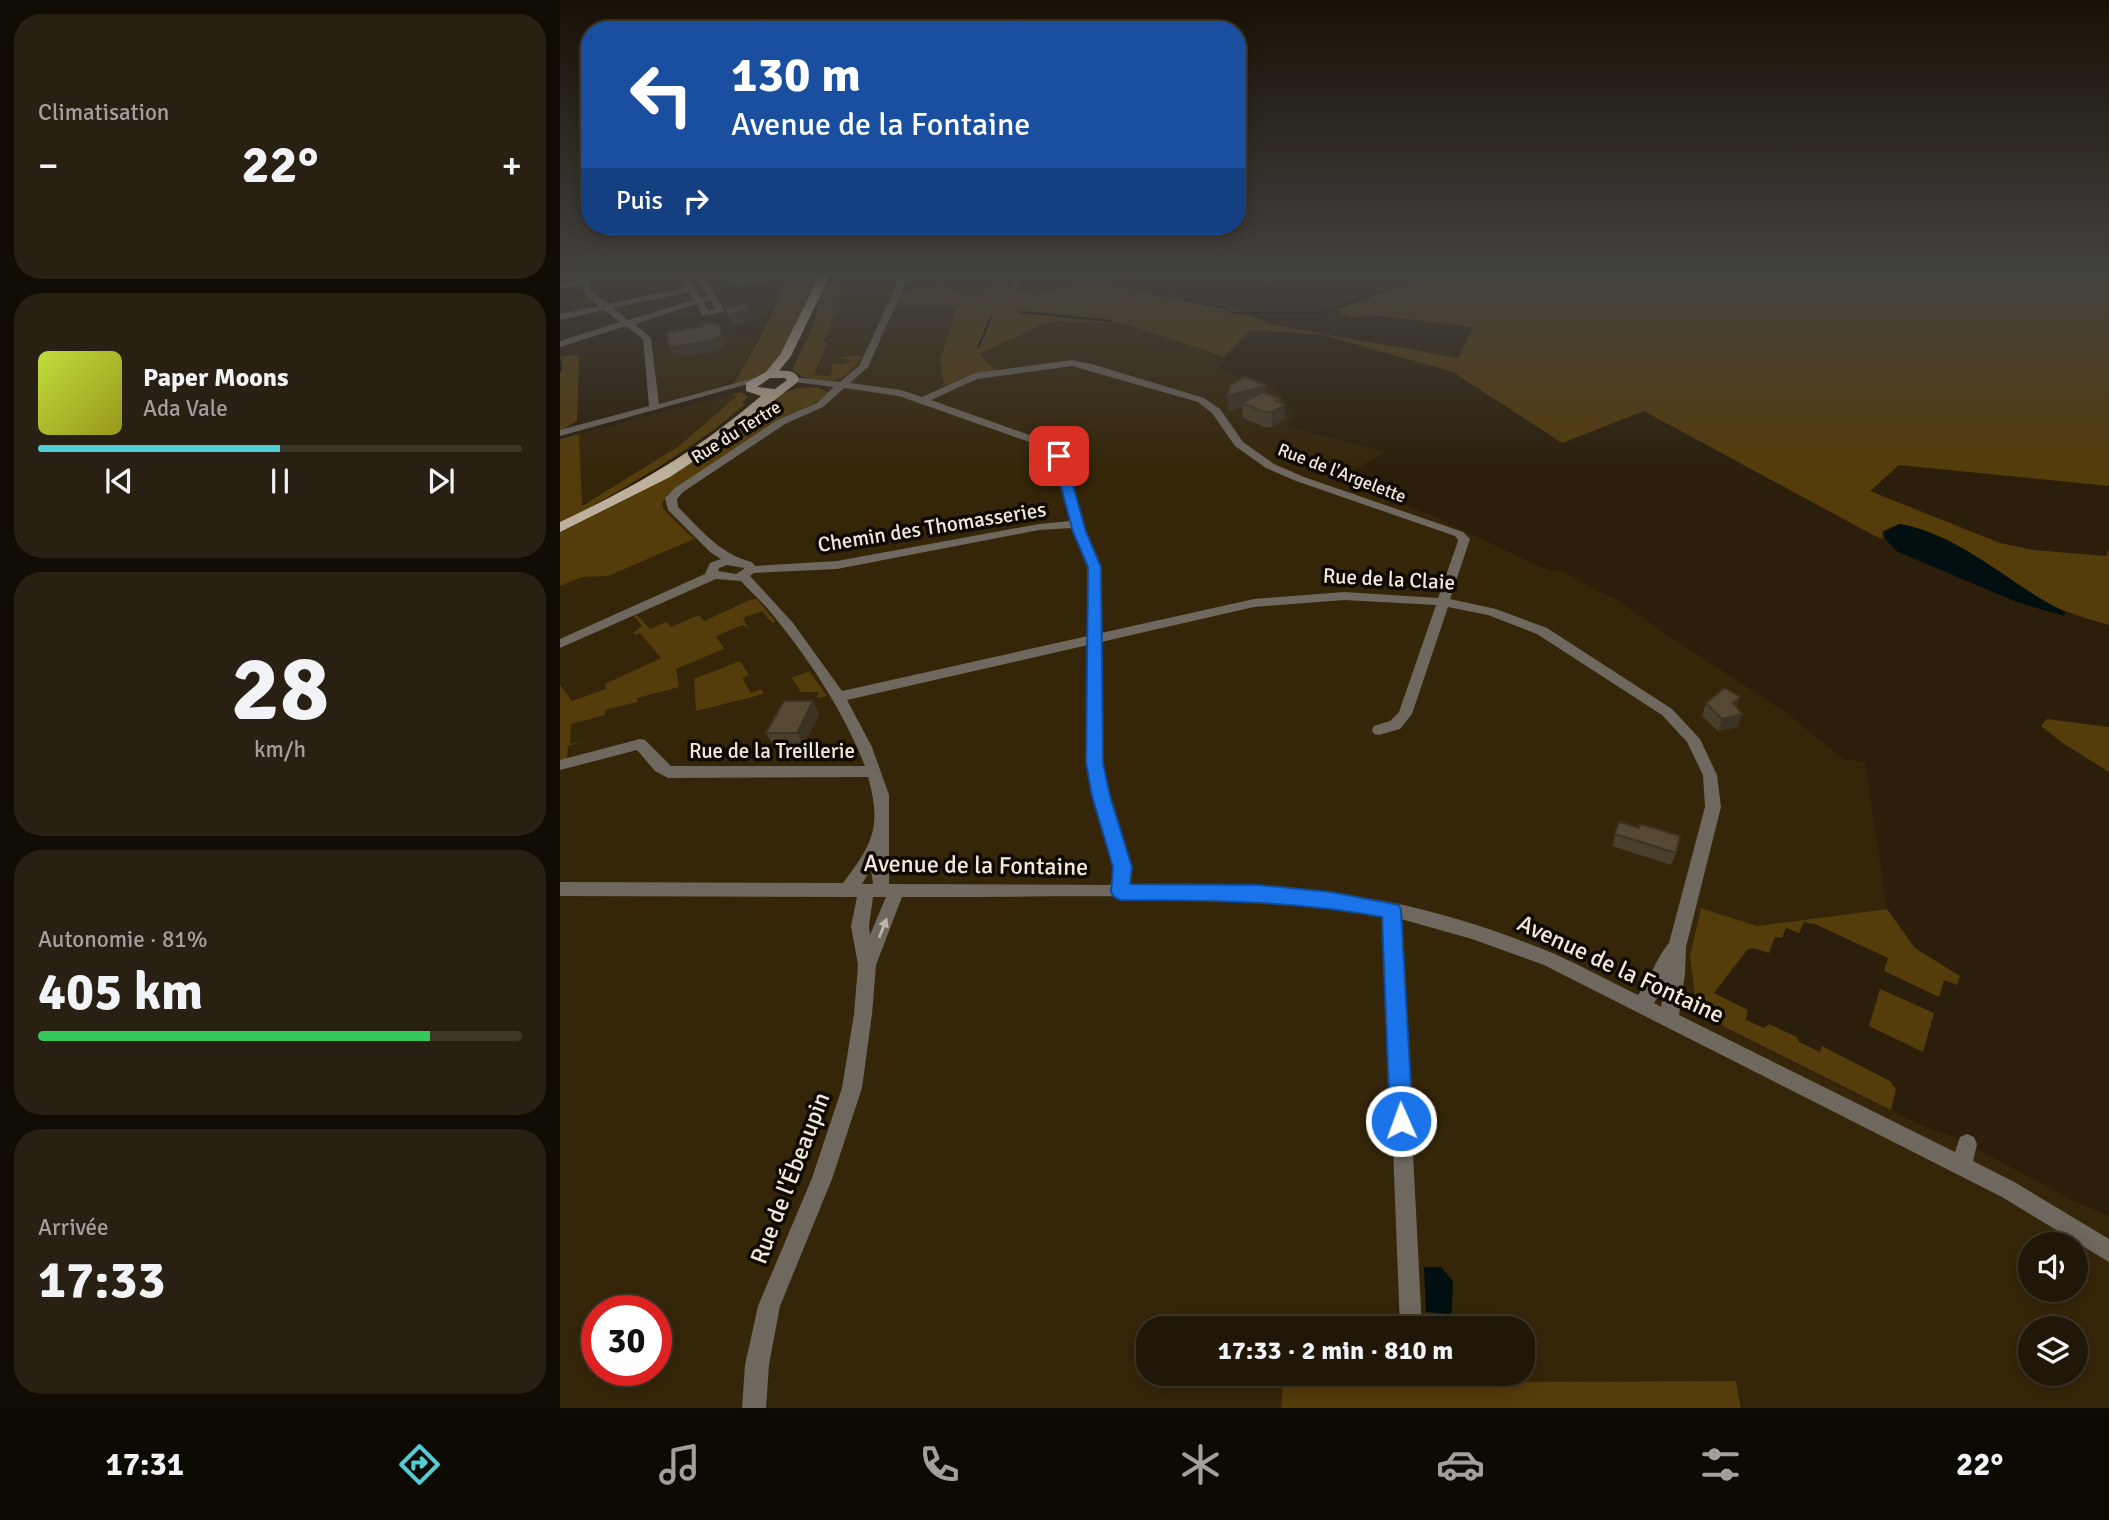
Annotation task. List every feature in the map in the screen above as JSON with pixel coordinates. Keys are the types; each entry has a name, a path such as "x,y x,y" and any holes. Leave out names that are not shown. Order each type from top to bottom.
{"main road":[{"path":"560,527 655,471 723,426 754,387 770,375 793,341"},
{"path":"560,527 628,495 680,466 723,435 785,384 805,341"},
{"path":"770,375 785,384"},
{"path":"754,387 785,384"}],"street":[{"path":"647,341 654,408"},
{"name":"Rue du Tertre","path":"747,573 748,565 733,561 714,549 672,508 674,495 781,422 820,405 863,367 875,341"},
{"name":"Rue de l'Argelette","path":"923,400 975,376 1072,363 1092,367 1201,400 1216,411 1239,444 1270,466 1459,534 1464,539 1463,544 1405,715 1395,725 1379,730"},
{"path":"785,384 816,383 892,391 1045,444 1059,456 1077,524 1094,567 1095,763 1101,796 1122,867 1120,892"},
{"path":"560,434 654,408 754,387"},
{"name":"Chemin des Thomasseries","path":"713,571 747,573 837,565 1039,527 1077,524"},
{"path":"713,571 717,558 714,549"},
{"path":"560,644 733,561"},
{"path":"747,573 838,697 866,746 881,796 879,840 882,852 878,873 882,890"},
{"name":"Rue de la Claie","path":"838,697 1254,603 1344,596 1445,602 1499,614 1542,631 1667,712 1693,739 1710,775 1713,807 1677,947 1678,962 1669,1019"},
{"name":"Rue de la Treillerie","path":"560,765 640,744 662,769 672,772 874,771"},
{"path":"847,890 879,840"},
{"name":"Avenue de la Fontaine","path":"560,889 1266,893 1392,910 1447,924 1524,950 1642,1004 2009,1190 2109,1251"},
{"name":"Rue de l'Ébeaupin","path":"867,965 860,926 862,905 882,890"},
{"name":"Rue de l'Ébeaupin","path":"754,1408 757,1365 769,1306 822,1179 852,1088 867,965 882,890"},
{"path":"1392,910 1410,1316"},
{"name":"Rue de la Claie","path":"1642,1004 1656,988 1667,958 1677,947"},
{"path":"1962,1166 1967,1144"}],"shaded area":[{"path":"756,341 733,380 719,387 659,403 652,342"},
{"path":"759,341 791,341 769,372 732,386"},
{"path":"806,341 827,343 814,375 830,376 833,364 844,364 851,360 836,357 861,356 848,373 840,378 822,382 793,371"},
{"path":"820,341 1175,341 1223,358 1225,363 1217,369 1265,383 1277,391 1294,415 1287,427 1385,452 1337,480 1431,515 1541,567 1551,571 1556,569 1621,602 1787,713 1843,759 1865,763 1887,909 1757,926 1701,908 1715,1022 1925,1127 1955,1137 2072,1200 2109,1216 2109,1408 1742,1408 1736,1381 1535,1382 1535,1316 1136,1316 1136,1386 1284,1386 1281,1408 560,1408 560,546 786,413 816,403 830,381 811,378"},
{"path":"946,341 1007,341 979,354 996,371 966,377 944,386 940,360"},
{"path":"1176,341 1240,341 1224,357"},
{"path":"1343,341 1362,341 1458,358 1466,341 2109,341 2109,486 1899,465 1870,491 2000,543 2033,550 2106,556 2109,549 2109,625 2047,603 1972,554 1938,536 1899,524 1882,531 1883,539 1873,535 1644,411 1562,443 1453,372"},
{"path":"579,356 577,421 560,431 560,357"},
{"path":"818,387 828,393 814,404 778,419 668,494 662,503 663,509 694,539 608,576 582,577 560,586 560,531 637,491 774,396 798,388"},
{"path":"741,392 748,397 742,403 745,404 724,422 656,469 560,524 560,439 579,434 582,506 679,446 737,396 729,395"},
{"path":"729,395 737,396 700,431 654,463 581,506 579,434"},
{"path":"1900,524 1923,530 1965,550 2065,612 2064,616 2017,602 1898,552 1885,539 1884,532"},
{"path":"757,599 775,621 772,623 762,611 743,618 749,630 743,625 716,636 724,649 676,669 679,687 637,698 637,702 605,710 605,715 571,724 570,744 586,741 568,746 567,759 560,761 560,685 572,701 606,689 605,684 661,658 640,633 633,633 642,626 634,616 637,615 650,629 666,622 671,627 699,615 704,621"},
{"path":"740,661 749,675 742,678 751,693 761,689 764,694 696,711 694,679"},
{"path":"809,671 827,696 817,698 819,692 801,692 792,678"},
{"path":"2047,719 2109,727 2109,772 2041,726"},
{"path":"1701,908 1757,926 1887,909 1915,948 1960,976 1957,985 1944,980 1939,997 1884,971 1888,958 1815,924 1804,922 1799,933 1786,928 1782,938 1775,937 1769,953 1753,948 1747,950 1714,993 1748,1010 1746,1020 1764,1028 1769,1024 1820,1052 1822,1046 1890,1081 1896,1089 1891,1110 1715,1022 1695,995 1690,956"},
{"path":"1880,989 1934,1013 1923,1052 1869,1026"},
{"path":"1424,1267 1441,1267 1453,1281 1450,1314 1426,1312"},
{"path":"1736,1381 1741,1408 1281,1408 1283,1386 1535,1386 1535,1382"}],"building":[{"path":"668,341 710,341 709,341 669,347"},
{"path":"1245,377 1266,386 1227,396 1231,385"},
{"path":"1263,392 1280,399 1276,401 1284,405 1272,412 1264,412 1242,403"},
{"path":"1725,688 1740,697 1733,703 1742,714 1722,719 1706,703"},
{"path":"784,701 813,701 797,733 766,733"},
{"path":"1619,822 1639,828 1640,824 1680,836 1676,853 1615,834"}],"waterway":[{"path":"978,348 981,341"},
{"path":"560,360 561,371"}],"route":[{"path":"1059,456 1079,532 1087,545 1094,567 1095,763 1101,796 1122,867 1120,892 1259,893 1303,896 1392,910 1401,1121"}]}
